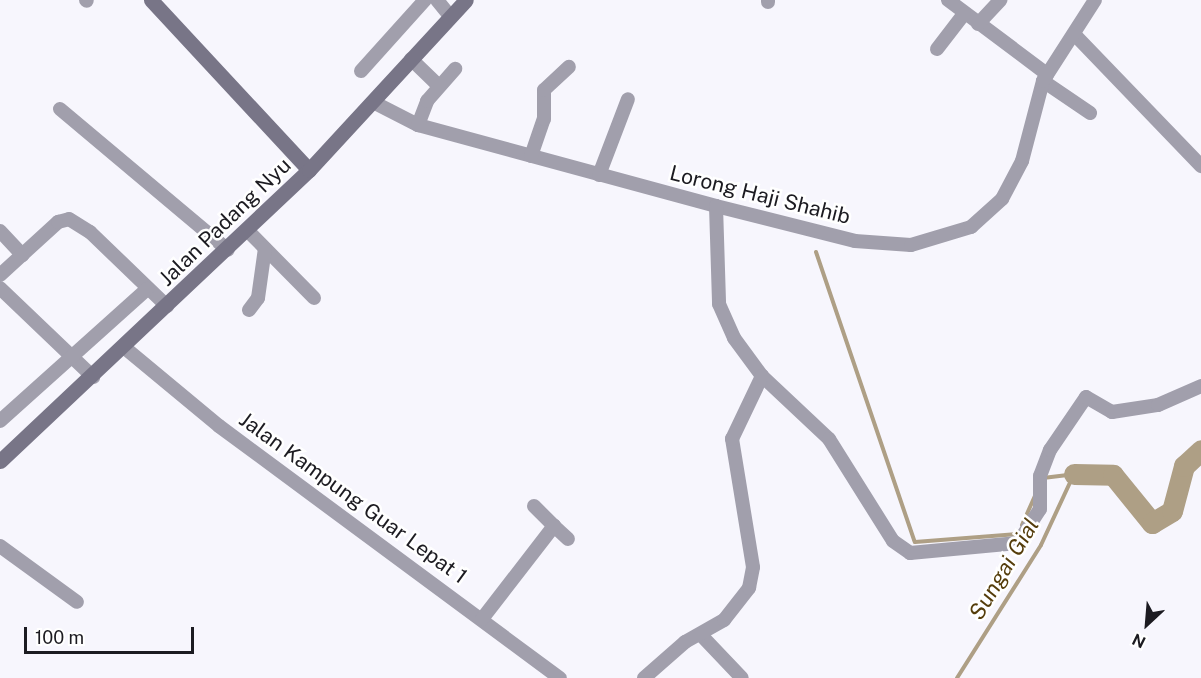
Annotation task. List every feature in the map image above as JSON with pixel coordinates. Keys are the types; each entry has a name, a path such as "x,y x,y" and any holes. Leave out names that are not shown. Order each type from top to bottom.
{"street":[{"path":"151,0 309,170"},
{"path":"361,71 425,0"},
{"path":"437,0 450,16"},
{"name":"Jalan Padang Nyu","path":"0,461 125,348 248,231 309,170 466,0"},
{"path":"948,0 1090,113"},
{"path":"978,24 1000,0"},
{"name":"Lorong Haji Shahib","path":"373,102 418,125 716,206 885,247 946,238 987,215 1014,179 1045,77 1075,35 1095,0"},
{"path":"937,49 964,14"},
{"path":"1075,35 1201,166"},
{"path":"411,60 439,86"},
{"path":"531,156 544,119 544,90 569,66"},
{"path":"418,125 439,86 455,69"},
{"path":"599,175 628,99"},
{"path":"60,109 228,250"},
{"path":"716,206 719,304 734,338 762,376 829,439 893,541 910,553 1018,543 1033,527 1043,498 1040,476 1050,450 1086,397 1112,412 1158,405 1201,386"},
{"path":"0,275 58,222 69,219 90,232 167,306"},
{"path":"0,231 22,255"},
{"path":"248,231 314,298"},
{"path":"249,310 258,298 265,248"},
{"path":"0,288 93,377"},
{"path":"0,421 74,360 147,289"},
{"path":"119,317 138,335"},
{"name":"Jalan Kampung Guar Lepat 1","path":"125,348 219,426 482,619 546,674 560,678"},
{"path":"645,678 724,620 748,588 753,567 732,439 762,376"},
{"path":"534,506 568,539"},
{"path":"482,619 554,526"},
{"path":"0,546 77,602"},
{"path":"701,635 742,678"}],"waterway":[{"path":"816,252 915,542 1018,534"},
{"path":"1074,474 1113,475 1152,523 1172,511 1184,466 1201,450"},
{"path":"1043,478 1074,474"},
{"name":"Sungai Gial","path":"957,678 1041,545 1074,474"},
{"path":"1022,525 1035,496"}]}
